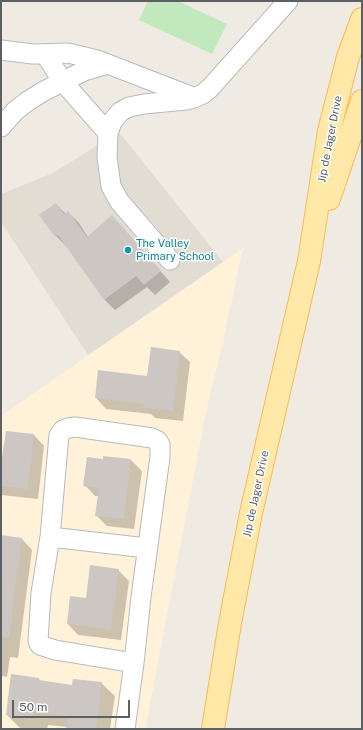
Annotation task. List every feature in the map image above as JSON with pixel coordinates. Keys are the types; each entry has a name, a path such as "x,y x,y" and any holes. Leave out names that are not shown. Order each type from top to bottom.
{"main road":[{"name":"Jip de Jager Drive","path":"213,729 230,623 251,513 309,261 329,131 348,57 362,19"},
{"name":"Jip de Jager Drive","path":"309,261 362,101"}],"street":[{"path":"170,260 119,201 111,186 107,157 108,133 112,122 120,112 129,107 194,98 210,88 288,1"},
{"path":"1,50 33,54 68,54 85,57 108,64 194,98"},
{"path":"45,54 63,82 108,133"},
{"path":"1,127 15,111 44,91 84,71 108,64"},
{"path":"125,729 134,663 160,457 160,445 158,441 152,438 74,427 63,430 59,435 50,537 40,601 38,641 40,645 54,650 134,663"},
{"path":"50,537 148,548"}],"shaded area":[{"path":"119,132 223,262 88,355 1,222 1,194 53,173"},
{"path":"243,248 223,342 207,406 146,729 1,729 1,416"}],"green space":[{"path":"148,1 178,1 227,24 212,54 139,20"}],"building":[{"path":"56,203 64,214 68,211 87,237 112,215 161,271 144,285 136,276 104,300 58,235 55,237 39,215"},
{"path":"151,347 180,351 173,411 143,408 144,404 95,398 98,370 147,376"},
{"path":"6,431 34,434 28,489 1,486 1,457"},
{"path":"103,456 131,459 124,519 95,516 99,488 83,486 87,457 103,459"},
{"path":"1,535 22,538 9,638 1,637"},
{"path":"90,565 119,569 111,630 67,624 70,596 86,598"},
{"path":"11,674 72,685 73,679 102,682 96,729 66,729 68,716 35,712 34,718 6,715"}],"place":[{"name":"The Valley Primary School","path":"128,250"}]}
